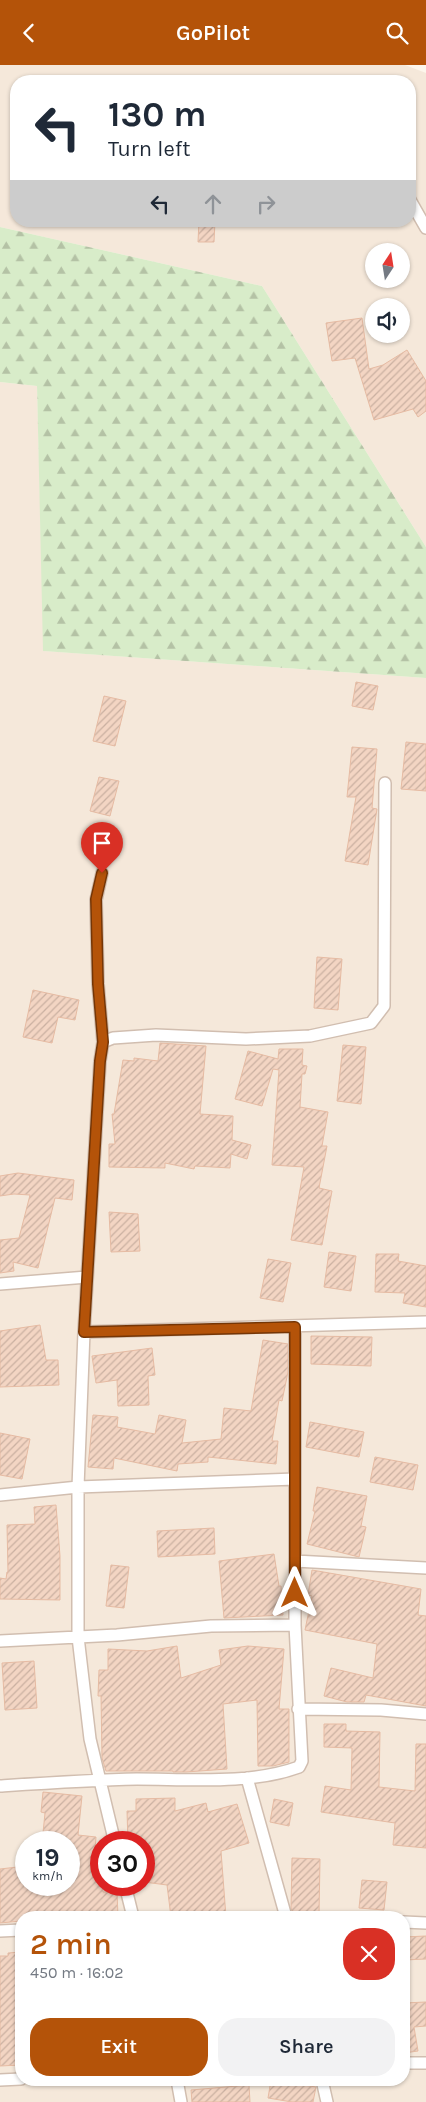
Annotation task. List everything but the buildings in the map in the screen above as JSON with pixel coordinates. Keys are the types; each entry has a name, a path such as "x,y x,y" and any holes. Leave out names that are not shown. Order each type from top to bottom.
{"street":[{"path":"416,210 426,228"},
{"path":"103,1042 112,1038 156,1035 246,1039 310,1037 371,1023 384,1006 385,783"},
{"path":"102,873 96,899 98,984 103,1042 100,1061 84,1332 78,1487 78,1637 90,1739 112,1831"},
{"path":"0,1284 87,1277"},
{"path":"84,1332 426,1322"},
{"path":"0,1786 100,1780 247,1778 289,1771 299,1767 302,1761 295,1625 295,1327"},
{"path":"0,1495 78,1487 295,1479"},
{"path":"295,1561 426,1568"},
{"path":"0,1641 78,1637 210,1626 295,1625"},
{"path":"298,1709 381,1710 426,1714"},
{"path":"247,1778 284,1911"},
{"path":"128,1896 132,1911"},
{"path":"410,1922 426,1923"},
{"path":"0,1931 15,1930"},
{"path":"410,2063 426,2063"},
{"path":"0,2080 15,2079"},
{"path":"178,2086 181,2102"},
{"path":"323,2086 327,2102"}],"shaded area":[{"path":"0,65 405,65 426,73 426,547 262,286 0,227"},
{"path":"0,382 37,386 44,651 426,678 426,2102 0,2102"}],"green space":[{"path":"0,227 262,286 426,547 426,678 43,651 37,386 0,382"}],"route":[{"path":"102,873 96,899 98,984 103,1042 100,1061 84,1332 295,1327 295,1593"}]}
